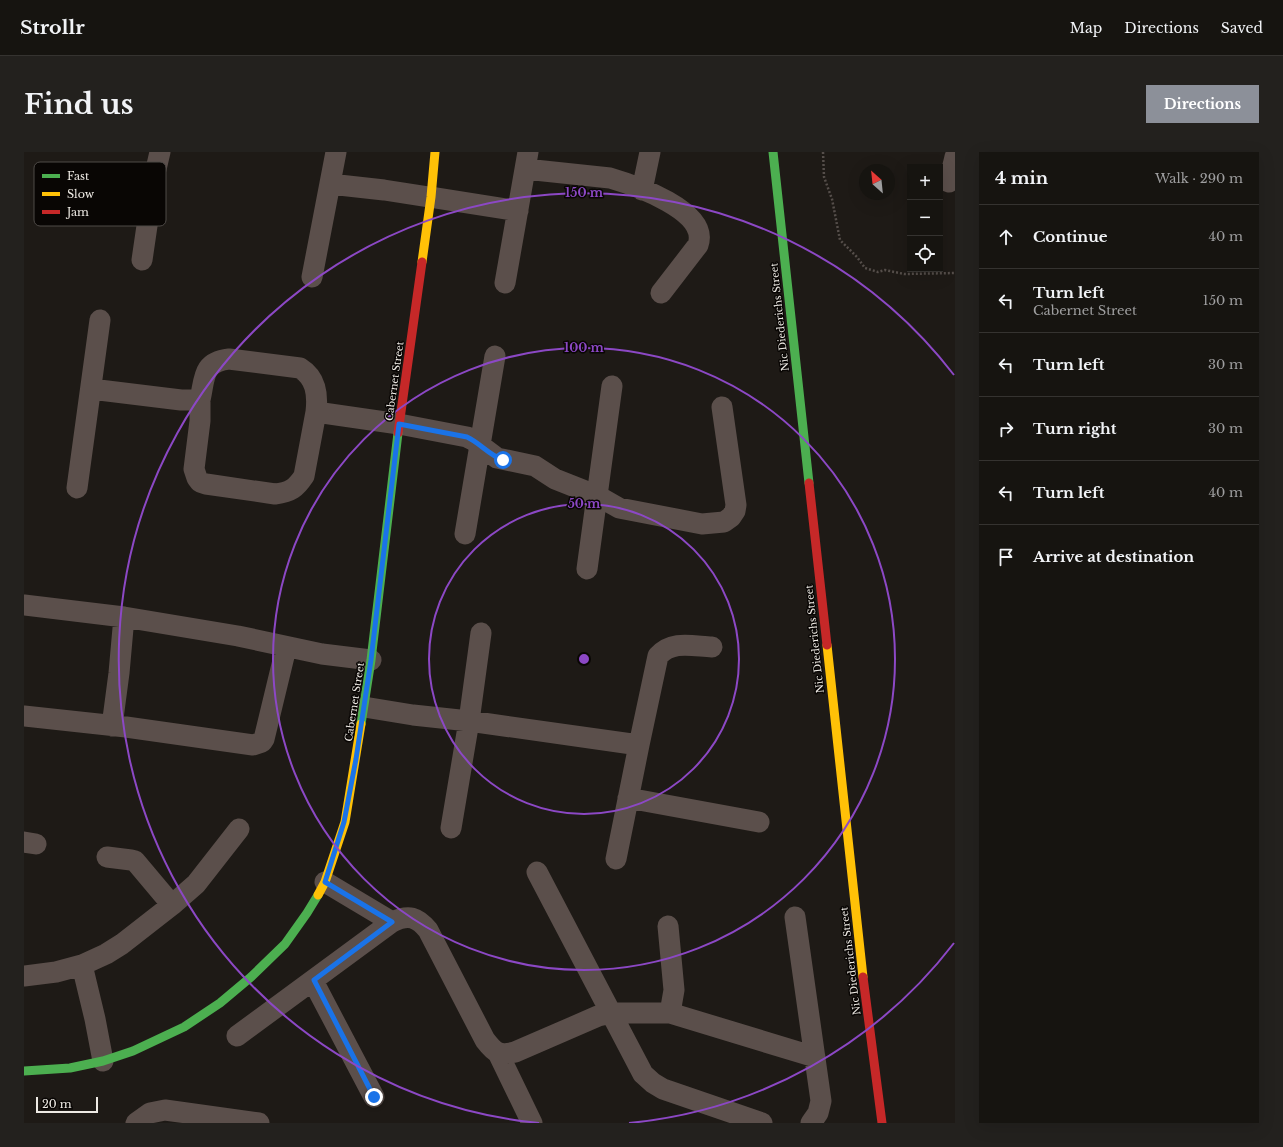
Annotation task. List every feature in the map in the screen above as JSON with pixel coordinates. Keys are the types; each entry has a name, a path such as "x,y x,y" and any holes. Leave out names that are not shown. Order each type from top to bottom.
{"street":[{"path":"158,162 160,152"},
{"path":"312,277 336,152"},
{"name":"Cabernet Street","path":"24,1071 70,1068 103,1061 133,1051 184,1027 225,998 251,977 285,944 307,913 325,882 344,822 364,707 399,424 431,197 435,152"},
{"path":"642,190 650,152"},
{"name":"Nic Diederichs Street","path":"773,152 861,964 882,1123"},
{"path":"949,182 955,157"},
{"path":"505,284 527,160 623,182 673,203 682,210 696,225 700,233 700,238 698,245 661,293"},
{"path":"330,184 431,197 518,211"},
{"path":"142,260 147,226"},
{"path":"77,488 100,320"},
{"path":"465,534 495,356"},
{"path":"229,359 300,368 306,372 315,386 317,396 316,412 304,476 299,484 285,493 276,494 200,482 194,469 200,421 200,400 207,369 220,360 229,359"},
{"path":"586,569 598,496 612,386"},
{"path":"90,389 181,400 200,400"},
{"path":"316,412 399,424 467,437 497,458 535,466 555,479 598,496 619,508 702,524 724,522 732,516 735,511 736,504 722,407"},
{"path":"24,605 124,617 238,636 286,648 371,660"},
{"path":"112,726 124,617"},
{"path":"451,828 469,721 481,633"},
{"path":"616,859 638,745 658,656 666,648 672,646 712,648"},
{"path":"24,716 112,726 253,746 259,744 264,739 286,648"},
{"path":"364,707 638,745"},
{"path":"628,798 759,822"},
{"path":"24,976 56,972 82,965 122,944 172,906 196,884 239,829"},
{"path":"107,857 135,861 172,906"},
{"path":"537,872 643,1074 663,1089 762,1123"},
{"path":"325,882 392,922"},
{"path":"237,1036 392,922 400,918 408,917 422,923 428,930 485,1040 492,1049 498,1053 506,1054 515,1052 587,1020 612,1013 670,1013 815,1057"},
{"path":"795,917 821,1101 818,1113 810,1123"},
{"path":"668,926 674,990 670,1013"},
{"path":"82,965 103,1061"},
{"path":"314,980 374,1097"},
{"path":"498,1053 532,1123"},
{"path":"136,1123 150,1113 165,1110 259,1123"}],"path":[{"path":"823,152 824,177 834,206 840,240 857,257 865,268 878,272 885,270 904,274 955,273"}],"traffic: fast":[{"path":"773,152 809,483"},
{"path":"361,724 371,660 398,433"},
{"path":"24,1071 70,1068 103,1061 133,1051 184,1027 220,1003 251,977 285,944 318,895"}],"traffic: slow":[{"path":"422,262 431,197 435,152"},
{"path":"827,645 863,977"},
{"path":"318,895 325,882 345,822 361,724"}],"traffic: jam":[{"path":"398,433 422,262"},
{"path":"809,483 827,645"},
{"path":"863,977 882,1123"}],"route":[{"path":"374,1097 314,980 392,922 325,882 344,822 356,759 371,660 399,424 467,437 474,440 489,453 503,460"}]}
